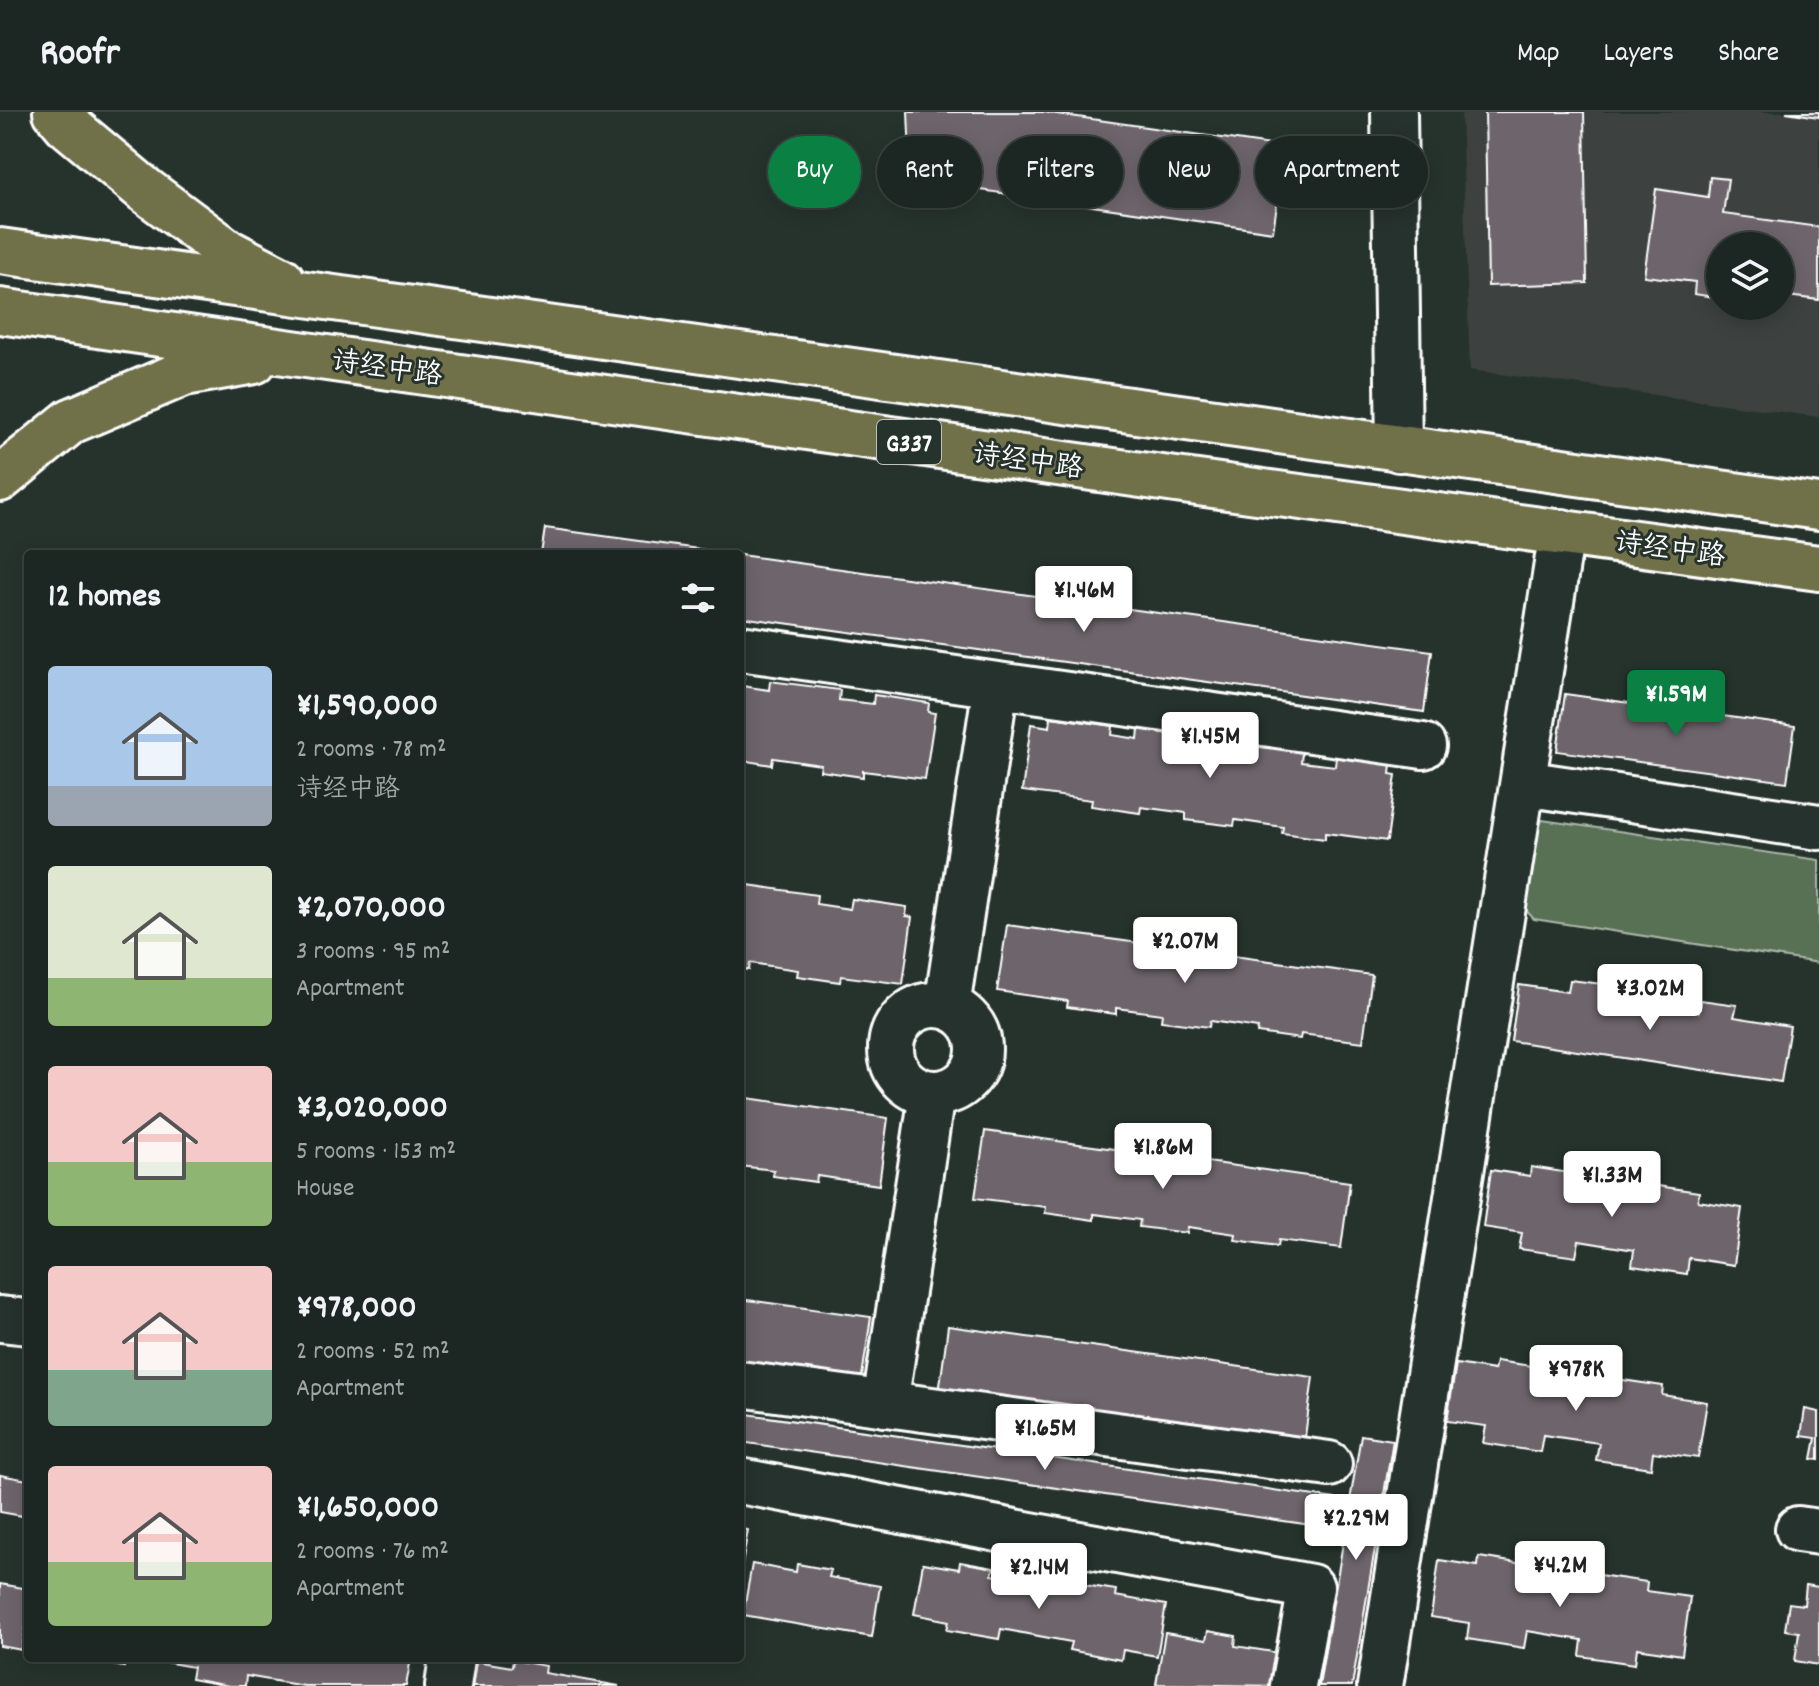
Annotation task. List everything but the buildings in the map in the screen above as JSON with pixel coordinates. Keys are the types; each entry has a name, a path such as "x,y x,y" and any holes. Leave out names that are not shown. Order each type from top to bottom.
{"highway":[{"path":"56,112 66,124 145,190 228,252 312,296"},
{"name":"G337","path":"0,251 1819,507"},
{"name":"诗经中路","path":"0,311 1819,568"},
{"path":"0,479 71,421 184,373 235,363 309,355"}],"street":[{"path":"1394,112 1399,449"},
{"path":"1380,1686 1562,532"},
{"path":"744,649 1423,746"},
{"path":"947,1006 996,685"},
{"path":"1523,783 1819,827"},
{"path":"929,1005 947,1006 963,1014 975,1029 980,1043 979,1058 974,1073 964,1084 950,1092 932,1094 913,1088 899,1076 891,1059 891,1040 899,1023 912,1011 929,1005"},
{"path":"885,1404 932,1094"},
{"path":"0,1319 24,1322"},
{"path":"744,1385 1329,1464"},
{"path":"744,1482 1311,1587 1293,1686"},
{"path":"448,1686 451,1662"}],"shaded area":[{"path":"1461,112 1819,112 1819,417 1470,370"}],"green space":[{"path":"1542,820 1819,860 1819,963 1534,919 1523,907 1524,873"}]}
